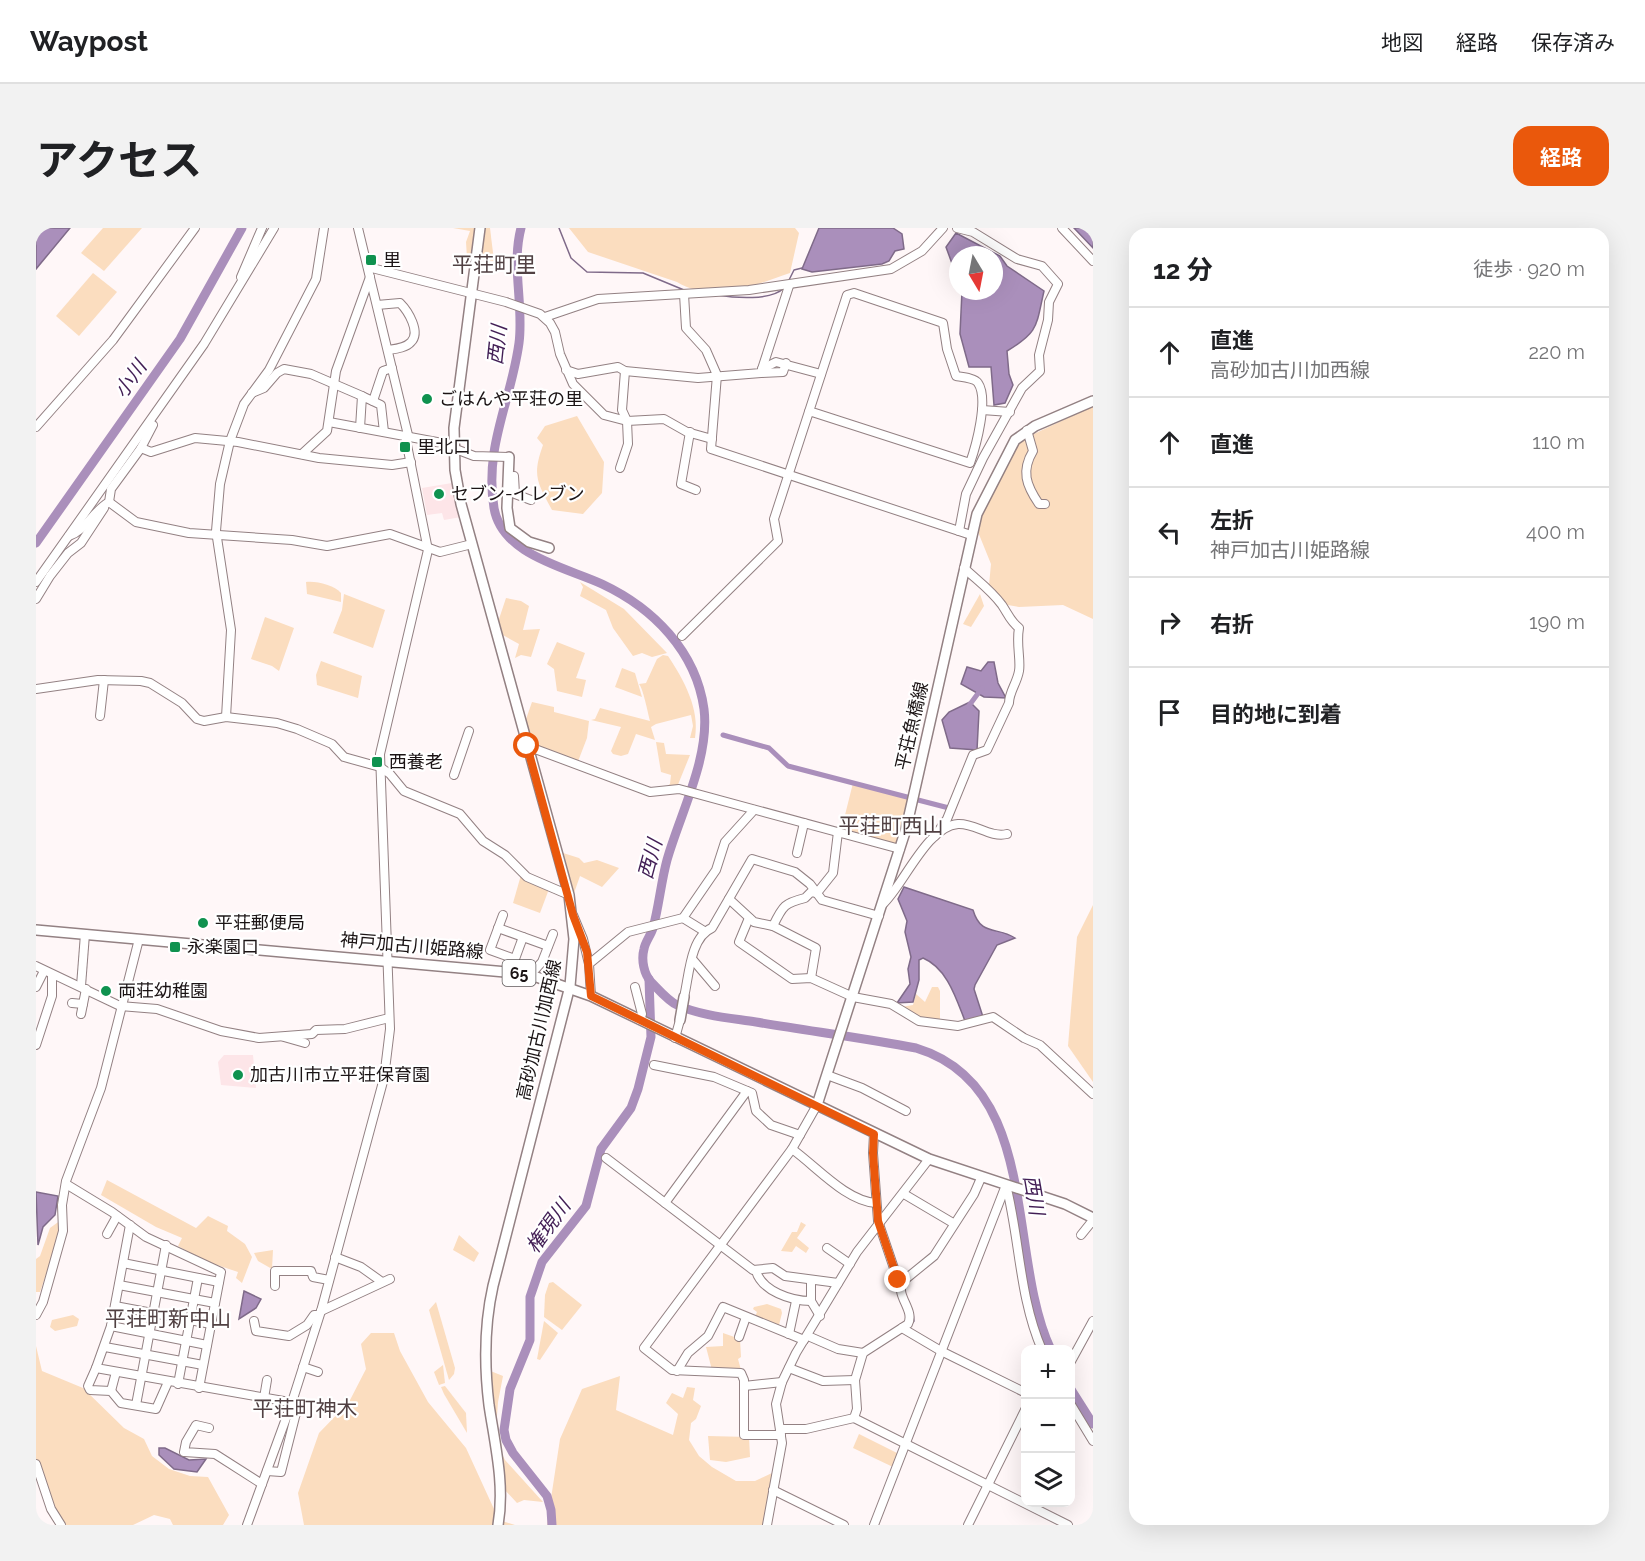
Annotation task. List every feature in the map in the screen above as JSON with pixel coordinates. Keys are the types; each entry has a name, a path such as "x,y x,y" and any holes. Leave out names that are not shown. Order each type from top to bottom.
{"main road":[{"name":"高砂加古川加西線","path":"480,228 453,446 458,488 573,915 570,986 496,1275 485,1327 486,1376 500,1486 498,1525"},
{"name":"平荘魚橋線","path":"817,1105 900,849 977,514 1003,459 1015,440 1027,430 1093,401"},
{"path":"507,457 514,475 507,508 510,528 529,542 549,548"},
{"name":"神戸加古川姫路線","path":"36,930 386,960 530,975 570,986 929,1159 1065,1204 1093,1219"},
{"path":"680,1019 684,998"}],"street":[{"path":"36,427 113,340 195,228"},
{"path":"239,287 262,228"},
{"path":"36,582 155,415 239,287 274,228"},
{"path":"226,717 231,630 217,536 218,501 230,441 244,404 268,370 310,293 316,279 324,228"},
{"path":"247,1525 292,1402 320,1313 384,1078 389,1018 380,767 384,730 429,550 405,440 408,435 358,228"},
{"path":"545,317 598,299 789,286 891,270 922,251 944,228"},
{"path":"957,228 973,232 1017,259 1042,266 1058,284 1049,302 1048,320 1039,355 1040,371 1022,388 966,494 959,531"},
{"path":"1062,228 1093,261"},
{"path":"368,267 506,302 545,317 555,332 566,370 578,392 593,407 610,419 627,421 664,419 711,439"},
{"path":"302,454 327,430 334,383 370,276"},
{"path":"761,371 789,286"},
{"path":"682,636 778,541 773,524 820,374 847,296 854,293 943,323 947,349 956,376 978,382 981,410 977,444 970,463 809,411"},
{"path":"684,294 686,328 706,350 717,375 711,449 971,535"},
{"path":"377,305 400,303 410,317 414,329 413,340 410,344 388,350"},
{"path":"566,370 578,374 618,367 625,371 678,378 761,371 776,362 820,374"},
{"path":"373,401 383,371 392,368"},
{"path":"250,394 264,388 277,373 284,369 311,374 381,405 384,432"},
{"path":"620,468 628,444 627,421 622,410 625,371"},
{"path":"360,428 362,396"},
{"path":"981,410 1010,412"},
{"path":"36,599 58,565 81,543 107,503 111,489 141,448 155,415"},
{"path":"329,422 408,435 453,446 468,454 507,457"},
{"path":"1027,430 1033,451 1025,463 1025,470 1034,497 1039,504 1045,504"},
{"path":"690,432 681,484 696,490"},
{"path":"141,448 151,452 195,438 392,465 411,462"},
{"path":"514,475 515,494 531,500"},
{"path":"67,537 78,533 107,503"},
{"path":"107,503 136,522 151,527 217,536 292,540 327,546 390,534 429,550 440,552 472,544"},
{"path":"883,904 947,819 973,755 987,750 1008,706 1019,671 1016,647 1019,628 1011,623 1002,605 984,583 964,568"},
{"path":"100,716 104,680"},
{"path":"36,689 104,680 150,683 182,703 197,719 226,717 277,723 297,729 332,744 344,757 380,767 390,774 404,791 463,816 483,841 505,855 527,877 569,896"},
{"path":"454,774 469,731"},
{"path":"527,746 650,792 679,789 900,849"},
{"path":"589,964 614,941 637,930 682,918 716,870 725,842 754,810"},
{"path":"797,853 804,824"},
{"path":"934,836 958,824 999,836 1007,834"},
{"path":"817,893 833,873 838,832"},
{"path":"684,998 697,942 704,931 712,928 752,859 792,870 810,884 822,900 879,916"},
{"path":"773,926 793,898 800,899 811,892 817,893"},
{"path":"729,899 759,924 773,926 816,948 811,978"},
{"path":"503,915 490,950 513,963 523,937"},
{"path":"573,915 583,939 589,964 591,996"},
{"path":"682,918 704,931"},
{"path":"749,918 739,942 792,979 811,978 853,997 891,1004 926,1023 958,1026 997,1018 1024,1038 1040,1044 1093,1094"},
{"path":"498,928 548,946"},
{"path":"81,1014 85,934"},
{"path":"530,975 542,962 553,934"},
{"path":"36,1315 43,1302 63,1231 62,1205 66,1184 96,1105 139,939"},
{"path":"693,960 715,986"},
{"path":"36,966 84,987 102,999 157,1010 244,1036 312,1034 316,1030 345,1029 389,1018"},
{"path":"36,987 48,973"},
{"path":"36,1045 52,996 48,973"},
{"path":"635,987 641,1021"},
{"path":"72,1003 83,1004"},
{"path":"675,1038 680,1019"},
{"path":"282,1036 305,1043"},
{"path":"654,1065 714,1077 754,1094 756,1111 771,1125 800,1135"},
{"path":"827,1075 862,1088 906,1111"},
{"path":"664,1203 747,1091"},
{"path":"817,1105 792,1149 644,1348 677,1371 735,1372 744,1378 744,1435 806,1429 854,1418 1068,1525"},
{"path":"854,1418 857,1408 855,1380 863,1353 902,1328 910,1320 880,1225 876,1203 874,1134"},
{"path":"792,1149 828,1176 842,1191 864,1202 876,1203"},
{"path":"606,1158 756,1270 763,1286 796,1301 811,1301"},
{"path":"767,1525 781,1432 776,1420 776,1404 782,1382 850,1264 929,1159"},
{"path":"900,1286 910,1274 934,1256 952,1224 974,1194 981,1178"},
{"path":"66,1184 130,1226 221,1272 199,1388"},
{"path":"1007,1186 1020,1278 1029,1315 1040,1345"},
{"path":"874,1525 1007,1186"},
{"path":"904,1194 952,1224"},
{"path":"107,1234 117,1216"},
{"path":"1081,1235 1093,1219"},
{"path":"130,1226 111,1326 105,1347 88,1386 90,1390 111,1391 121,1403 156,1409 168,1383"},
{"path":"136,1405 166,1245"},
{"path":"827,1248 850,1264"},
{"path":"335,1257 361,1267 382,1282"},
{"path":"123,1263 219,1282"},
{"path":"756,1270 773,1268 785,1276 838,1283"},
{"path":"275,1286 275,1271 311,1271 313,1277 329,1280"},
{"path":"178,1384 198,1278"},
{"path":"254,1321 256,1331 289,1336 307,1325 314,1315 390,1279"},
{"path":"811,1281 811,1301 820,1316"},
{"path":"119,1285 215,1303"},
{"path":"789,1334 796,1301"},
{"path":"115,1306 211,1324"},
{"path":"677,1371 688,1353 708,1336 722,1307 789,1334 838,1349 863,1353"},
{"path":"738,1337 746,1317"},
{"path":"1075,1355 1093,1321"},
{"path":"111,1326 207,1345"},
{"path":"902,1328 941,1352 1021,1391"},
{"path":"105,1347 203,1365"},
{"path":"303,1366 318,1372"},
{"path":"96,1368 168,1383 292,1402 297,1409 283,1467 280,1474 267,1471"},
{"path":"789,1368 824,1381 855,1380"},
{"path":"111,1391 116,1372"},
{"path":"264,1398 267,1380"},
{"path":"744,1386 782,1382"},
{"path":"1075,1410 1093,1441"},
{"path":"968,1525 1021,1418"},
{"path":"209,1428 196,1425 186,1442 184,1452 215,1454 262,1485"},
{"path":"36,1464 51,1509 62,1525"},
{"path":"773,1490 844,1525"}],"shaded area":[{"path":"36,228 70,228 36,269"},
{"path":"103,228 142,228 104,271 81,253"},
{"path":"453,228 476,228 472,259 467,258 466,242 470,231"},
{"path":"484,228 490,228 494,261 481,259"},
{"path":"569,228 795,228 799,233 790,273 748,287 719,292 690,288 588,252"},
{"path":"819,228 893,228 902,234 904,249 895,251 889,261 882,264 812,272 802,269"},
{"path":"1074,228 1093,228 1093,248"},
{"path":"956,233 981,246 949,246 949,255 946,247"},
{"path":"1003,260 1007,266 1044,291 1037,320 1031,333 1007,351 1009,374 1013,385 1005,403 994,405 991,367 969,367 960,334 962,300 1003,300"},
{"path":"93,273 117,292 79,336 56,316"},
{"path":"1093,406 1093,619 1063,605 1019,607 1002,604 989,585 991,564 976,527 1017,442"},
{"path":"577,416 604,462 602,493 583,514 552,510 540,485 537,472 543,445 537,438 545,426"},
{"path":"452,483 461,517 444,520 442,513 427,515 422,488"},
{"path":"306,582 320,583 334,588 341,593 341,602 307,594"},
{"path":"580,582 624,609 667,653 652,657 642,653 633,656 613,628 606,610 580,596 583,587"},
{"path":"344,594 385,610 373,648 333,633 342,610"},
{"path":"980,594 984,606 971,627 963,624"},
{"path":"506,598 521,601 529,606 523,630 540,629 531,657 521,655 515,658 519,644 501,634 498,622"},
{"path":"265,617 294,628 279,671 272,666 251,659"},
{"path":"557,642 585,653 576,678 586,680 582,697 557,691 554,669 547,664"},
{"path":"663,655 668,656 689,695 695,716 695,738 690,738 693,726 691,715 651,727 655,740 636,734 628,754 621,756 613,754 611,751 621,727 591,720 595,719 600,708 650,721 639,684 646,683 657,659"},
{"path":"321,661 362,676 358,698 317,685 316,675"},
{"path":"988,662 994,662 998,683 1006,698 984,697 961,684 967,667 981,671"},
{"path":"622,668 635,673 642,697 615,687"},
{"path":"532,702 554,707 554,712 589,721 587,738 577,764 532,745 525,722"},
{"path":"970,702 979,711 977,750 950,748 942,720 949,712"},
{"path":"656,742 664,743 666,754 690,755 677,787 663,789 670,784 671,775 661,772"},
{"path":"853,783 910,799 898,846 841,831"},
{"path":"560,852 579,858 584,863 597,860 619,868 602,887 580,876 573,896"},
{"path":"521,875 549,889 540,913 513,903"},
{"path":"904,887 973,910 980,924 985,928 1015,938 997,945 975,985 974,989 983,1017 965,1021 944,976 923,958 919,960 919,980 913,1002 897,1003 910,984 908,969 911,957 905,932 907,921 898,899"},
{"path":"1093,905 1093,1082 1068,1046 1077,937"},
{"path":"932,987 938,987 940,991 940,1022 923,1019 901,1007 913,1005 916,994 925,1002"},
{"name":"加古川市立平荘保育園","path":"224,1055 253,1055 256,1088 221,1085 218,1062"},
{"path":"107,1180 196,1228 208,1216 228,1226 227,1231 245,1244 252,1257 242,1283 236,1278 238,1272 217,1265 215,1267 178,1246 182,1238 156,1227 101,1195"},
{"path":"36,1192 58,1196 55,1215 43,1227 38,1245"},
{"path":"61,1220 61,1230 40,1292 36,1292 36,1259 40,1256 50,1228"},
{"path":"801,1222 806,1225 797,1238 809,1248 806,1253 796,1246 792,1252 781,1251 792,1232 797,1232"},
{"path":"459,1235 479,1253 474,1262 453,1250"},
{"path":"273,1250 272,1269 258,1261 254,1253"},
{"path":"553,1282 582,1305 562,1330 544,1317 545,1295 549,1283"},
{"path":"244,1291 261,1299 256,1308 239,1319"},
{"path":"436,1302 455,1368 449,1380 429,1310"},
{"path":"767,1304 781,1309 778,1329 754,1319 757,1312 753,1309 754,1307"},
{"path":"73,1315 79,1319 77,1326 55,1331 50,1327 52,1320"},
{"path":"544,1321 558,1333 540,1360 537,1359"},
{"path":"371,1333 394,1333 400,1351 428,1402 466,1448 499,1520 515,1525 304,1525 298,1493 319,1433 349,1402 366,1369 361,1344"},
{"path":"723,1333 740,1339 741,1357 738,1359 741,1370 712,1370 706,1347 723,1346"},
{"path":"36,1346 42,1371 83,1388 124,1428 144,1439 152,1456 169,1469 190,1476 208,1477 229,1515 223,1525 173,1525 170,1519 154,1515 133,1525 66,1525 56,1511 43,1475 36,1477"},
{"path":"443,1365 445,1383 439,1385 434,1372"},
{"path":"488,1370 503,1376 496,1429"},
{"path":"620,1376 616,1410 673,1435 678,1414 666,1403 672,1393 683,1398 687,1387 695,1388 693,1400 701,1406 696,1419 691,1423 689,1440 699,1456 712,1467 736,1481 755,1481 772,1473 763,1525 547,1525 560,1439 582,1389"},
{"path":"445,1386 466,1413 467,1433 444,1394 441,1387"},
{"path":"859,1434 899,1454 893,1467 853,1448"},
{"path":"708,1436 749,1437 750,1457 726,1462 710,1460"},
{"path":"498,1446 505,1460 543,1502 524,1500 517,1503 504,1489"},
{"path":"159,1448 165,1448 189,1460 206,1459 197,1472 174,1469 159,1455"}],"waterway":[{"name":"小川","path":"36,543 180,339 242,228"},
{"name":"西川","path":"521,228 517,257 519,343 495,444 493,464 494,508 499,524 522,548 554,565 621,594 655,619 682,650 692,668 704,709 703,747 693,786 667,860 653,928 643,953 645,971 651,982 670,1001 696,1012 916,1048 956,1068 984,1098 1002,1135 1014,1178 1037,1311 1049,1345"},
{"path":"559,228 571,258 587,272 643,273 684,290"},
{"path":"789,280 794,270 802,268"},
{"path":"717,295 743,298 762,297 784,288"},
{"path":"968,707 982,688"},
{"path":"723,735 769,748 788,766 907,797"},
{"path":"918,800 949,808 951,804"},
{"name":"権現川","path":"552,1525 547,1496 513,1453 506,1440 504,1430 510,1389 530,1340 530,1297 542,1262 586,1206 601,1149 631,1108 638,1089 651,1037 649,979"},
{"path":"911,1325 914,1321 913,1313"},
{"name":"西川","path":"1075,1396 1093,1424"}],"place":[{"name":"里","path":"371,260"},
{"name":"ごはんや平荘の里","path":"427,399"},
{"name":"里北口","path":"405,447"},
{"name":"セブン-イレブン","path":"439,494"},
{"name":"西養老","path":"377,762"},
{"name":"平荘郵便局","path":"203,923"},
{"name":"永楽園口","path":"175,947"},
{"name":"両荘幼稚園","path":"106,991"},
{"name":"加古川市立平荘保育園","path":"238,1075"}],"district":[{"name":"平荘町里","path":"494,265"},
{"name":"平荘町西山","path":"891,826"},
{"name":"平荘町新中山","path":"168,1319"},
{"name":"平荘町神木","path":"305,1409"}],"route":[{"path":"527,746 573,915 587,952 591,996 874,1134 873,1153 878,1221 885,1236 898,1280"}]}
